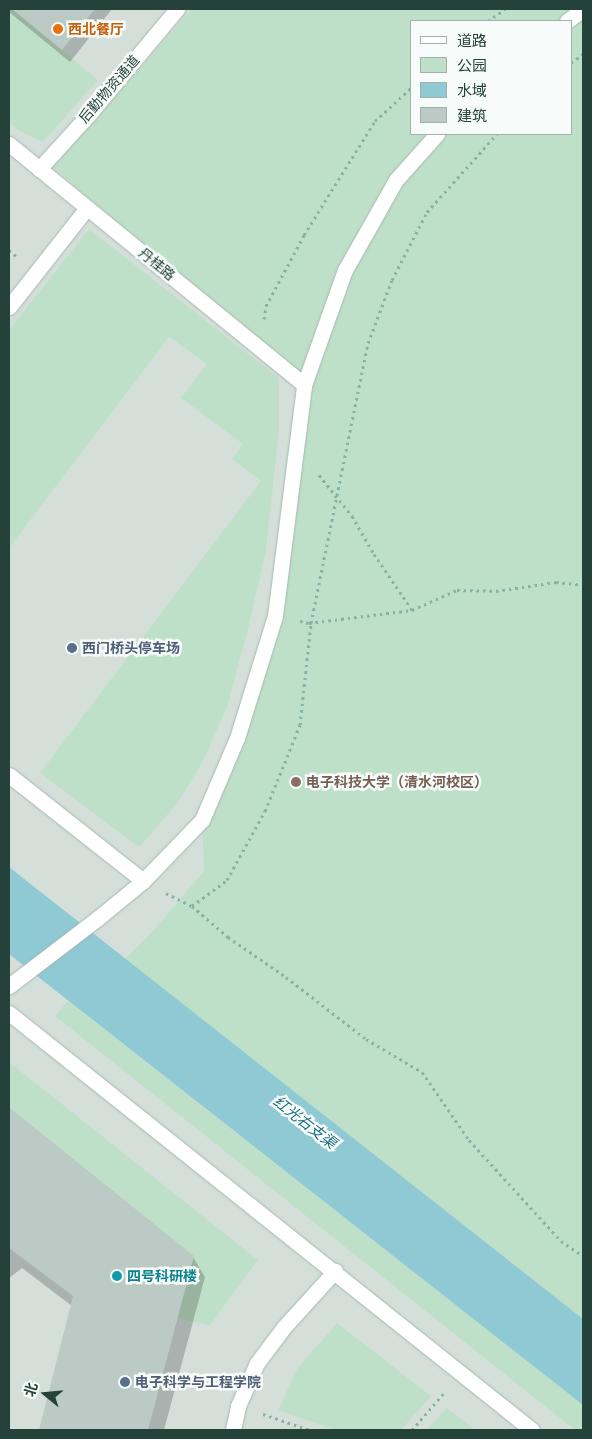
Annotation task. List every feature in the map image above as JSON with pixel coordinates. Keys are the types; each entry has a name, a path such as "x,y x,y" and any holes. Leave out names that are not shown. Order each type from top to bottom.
{"street":[{"name":"后勤物资通道","path":"39,169 90,113 178,9"},
{"path":"568,20 583,9"},
{"path":"9,986 143,881 202,820 237,738 275,616 304,384 345,270 396,180 436,135"},
{"name":"丹桂路","path":"9,144 304,384"},
{"path":"9,307 87,208"},
{"path":"9,775 143,881"},
{"path":"9,1013 335,1271 532,1430"},
{"path":"232,1430 238,1406 257,1364 284,1327 335,1271"}],"path":[{"path":"489,20 505,9"},
{"path":"572,62 583,54"},
{"path":"261,349 266,306 304,235 374,121 410,89"},
{"path":"192,906 227,880 268,802 300,726 311,623 368,344 392,280 427,212 496,135"},
{"path":"296,448 352,516 374,554 412,610"},
{"path":"275,616 311,623 412,610 457,590 496,591 556,582 583,584"},
{"path":"143,881 192,906 228,937 286,977 366,1039 422,1072 469,1140 561,1241 583,1256"},
{"path":"412,1430 443,1394"},
{"path":"238,1406 310,1430"}],"shaded area":[{"name":"电子科技大学（清水河校区）","path":"9,9 583,9 583,1430 9,1430"}],"green space":[{"path":"9,9 12,9 98,80 43,142 19,131 9,122"},
{"path":"192,9 583,9 583,1319 125,959 153,931 204,871 202,820 275,616 304,385 235,328 53,167"},
{"path":"89,229 279,378 279,431 266,550 249,625 227,707 202,763 177,804 139,847 40,773 261,481 232,459 243,444 181,398 207,364 169,337 9,548 9,330"},
{"path":"68,1001 583,1405 583,1430 575,1430 55,1016"},
{"path":"9,1062 258,1260 210,1325 177,1318 194,1256 13,1110 9,1113"},
{"path":"337,1323 431,1396 401,1430 335,1430 278,1410 297,1369"},
{"path":"447,1408 475,1430 427,1430"}],"water":[{"name":"红光右支渠","path":"9,867 583,1319 583,1405 9,954"}],"building":[{"name":"西北餐厅","path":"12,9 95,9 62,50"},
{"name":"四号科研楼","path":"9,1107 194,1256 148,1430 39,1430 73,1296 9,1248"}],"place":[{"name":"西北餐厅","path":"58,29"},
{"name":"西门桥头停车场","path":"72,648"},
{"name":"电子科技大学（清水河校区）","path":"296,782"},
{"name":"四号科研楼","path":"117,1276"},
{"name":"电子科学与工程学院","path":"125,1382"}]}
